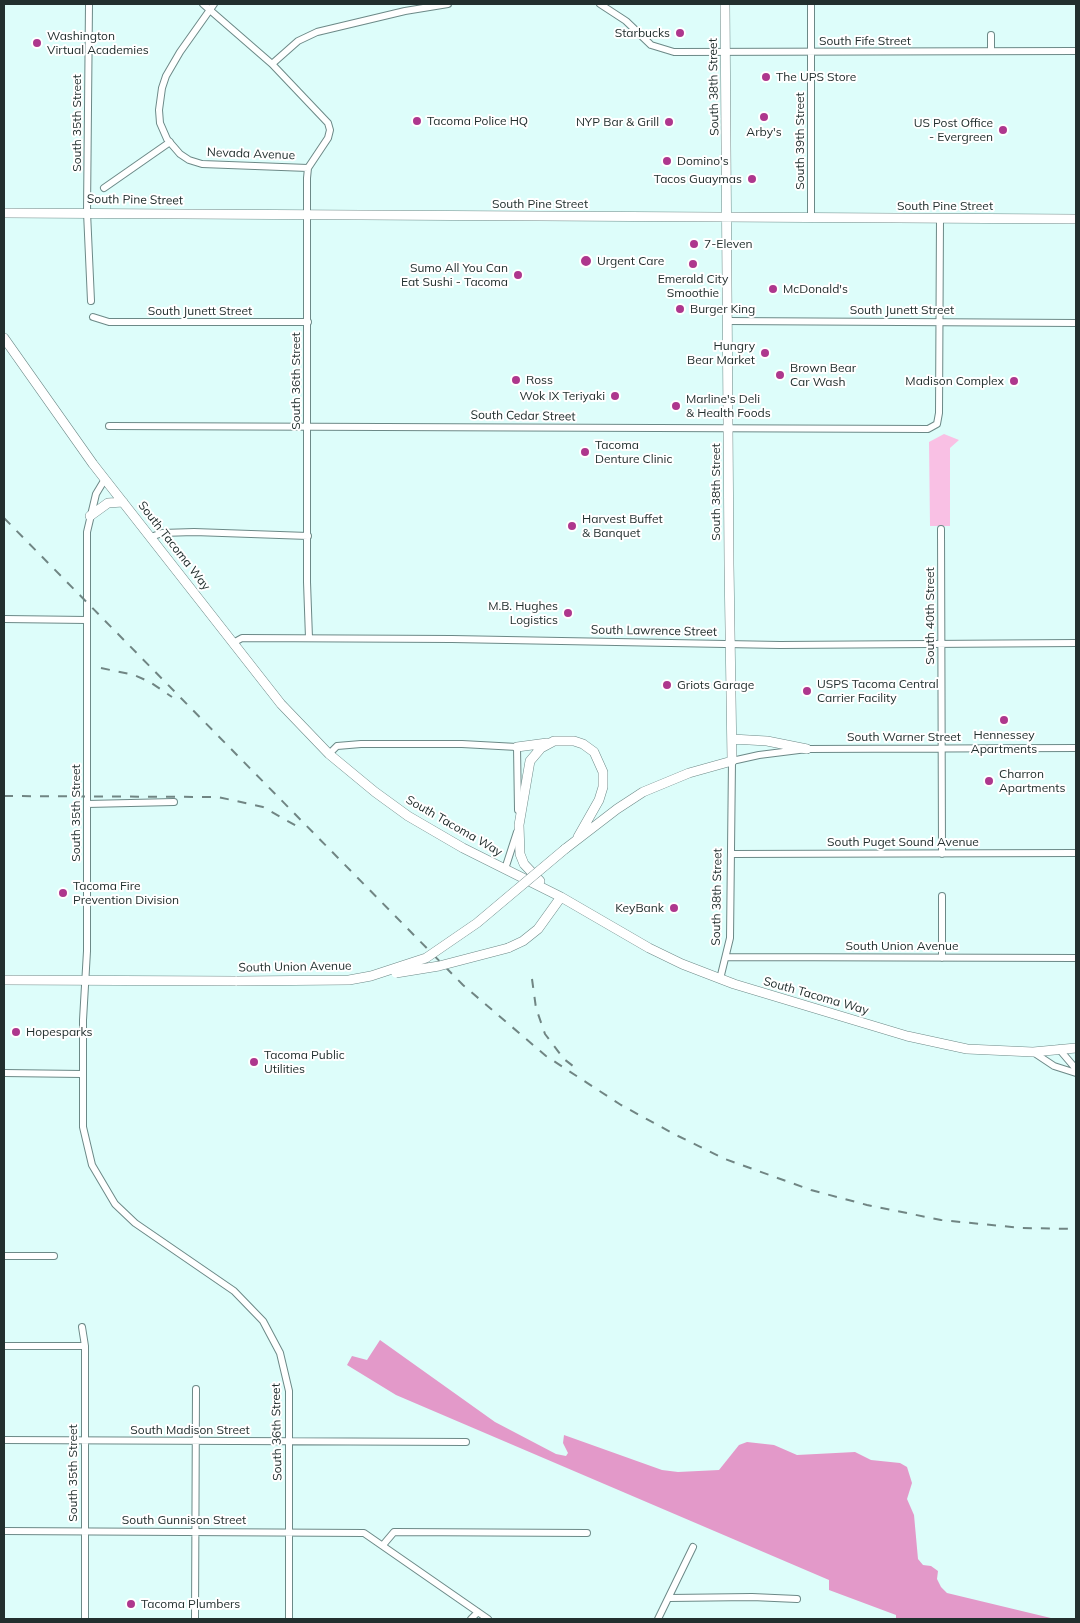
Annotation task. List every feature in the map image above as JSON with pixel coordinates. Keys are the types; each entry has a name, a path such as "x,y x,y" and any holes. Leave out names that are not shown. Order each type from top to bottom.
{"main road":[{"name":"South 38th Street","path":"725,4 732,761"},
{"name":"South Pine Street","path":"4,212 1076,219"},
{"name":"South Tacoma Way","path":"4,338 105,479 281,704 329,754 408,816 505,869 550,891 653,950 720,979 768,996 917,1038 967,1048 1033,1052 1076,1048"},
{"path":"90,516 108,503 123,502"},
{"path":"517,747 564,740 582,744 594,752 601,764 604,779 602,792 575,842"},
{"path":"732,740 766,741 807,748"},
{"path":"547,743 530,761 519,825 520,854 524,864 550,891"},
{"name":"South Union Avenue","path":"4,980 320,981 371,976 426,958 451,943 575,842 643,792 689,773 732,761"},
{"path":"371,976 438,966 508,948 523,941 538,929 561,898"}],"street":[{"name":"South 35th Street","path":"89,4 87,212 91,302"},
{"path":"203,4 212,7 272,64 328,123 330,130 328,138 308,168"},
{"path":"272,64 298,41 317,32 405,11 448,4"},
{"name":"South Fife Street","path":"600,4 626,21 644,40 654,47 674,52 1076,51"},
{"name":"South 39th Street","path":"811,4 811,218"},
{"name":"Nevada Avenue","path":"212,7 171,65 162,88 160,123 170,142 189,160 202,164 308,168"},
{"path":"991,35 991,51"},
{"path":"104,188 170,142"},
{"name":"South 36th Street","path":"308,168 307,427 309,638"},
{"path":"940,218 940,320"},
{"name":"South Junett Street","path":"93,317 109,322 308,322"},
{"name":"South Junett Street","path":"727,321 940,320 1076,322"},
{"name":"South Cedar Street","path":"109,426 928,430 936,425 940,413 940,320"},
{"name":"South 35th Street","path":"86,1149 83,1127 82,1074 86,980 87,532 96,494 105,479"},
{"name":"South 40th Street","path":"941,529 942,854"},
{"path":"151,537 162,533 194,532 308,536"},
{"path":"4,619 87,620"},
{"name":"South Lawrence Street","path":"234,643 242,638 309,638 730,644 1076,643"},
{"path":"329,754 338,746 361,744 462,744 517,747 519,825 505,869"},
{"name":"South Warner Street","path":"732,761 807,748 1076,748"},
{"name":"South 38th Street","path":"720,979 727,957 730,938 732,761"},
{"path":"87,804 174,802"},
{"name":"South Puget Sound Avenue","path":"730,854 1076,853"},
{"path":"942,896 942,958"},
{"name":"South Union Avenue","path":"727,957 1076,958"},
{"path":"1059,1049 1076,1069"},
{"path":"1033,1052 1054,1066 1076,1073"},
{"path":"4,1073 82,1074"},
{"name":"South 36th Street","path":"86,1149 99,1178 115,1204 142,1228 234,1290 263,1321 278,1349 286,1373 290,1441 290,1619"},
{"path":"4,1256 54,1256"},
{"name":"South 35th Street","path":"82,1327 85,1346 85,1619"},
{"path":"4,1346 85,1346"},
{"path":"196,1390 196,1619"},
{"name":"South Madison Street","path":"4,1440 466,1442"},
{"name":"South Gunnison Street","path":"4,1531 364,1533 384,1545"},
{"path":"488,1619 384,1545 394,1532 586,1533"},
{"path":"658,1619 693,1547"},
{"path":"669,1598 752,1597 797,1599"},
{"path":"471,1619 478,1612"}],"shaded area":[{"path":"944,434 959,440 950,448 950,526 930,526 929,442"},
{"path":"380,1340 495,1422 556,1454 566,1456 568,1453 563,1443 564,1435 662,1470 678,1472 719,1470 739,1445 747,1442 774,1445 797,1455 855,1452 871,1460 900,1463 907,1467 912,1483 907,1499 914,1515 918,1559 923,1565 931,1566 938,1571 937,1579 941,1587 947,1593 1055,1619 896,1619 896,1615 829,1590 829,1580 396,1395 347,1365 352,1356 367,1360"}],"railway":[{"path":"4,518 463,985 546,1056 621,1105 676,1135 725,1159 811,1190 867,1205 941,1220 1022,1228 1076,1229"},
{"path":"101,668 134,675 150,682 172,697"},
{"path":"4,796 218,797 263,807 300,828"},
{"path":"532,979 536,1008 545,1034 564,1059 573,1066"}],"place":[{"name":"Starbucks","path":"680,33"},
{"name":"Washington Virtual Academies","path":"37,43"},
{"name":"The UPS Store","path":"766,77"},
{"name":"Arby's","path":"764,117"},
{"name":"Tacoma Police HQ","path":"417,121"},
{"name":"NYP Bar & Grill","path":"669,122"},
{"name":"US Post Office - Evergreen","path":"1003,130"},
{"name":"Domino's","path":"667,161"},
{"name":"Tacos Guaymas","path":"752,179"},
{"name":"7-Eleven","path":"694,244"},
{"name":"Urgent Care","path":"586,261"},
{"name":"Emerald City Smoothie","path":"693,264"},
{"name":"Sumo All You Can Eat Sushi - Tacoma","path":"518,275"},
{"name":"McDonald's","path":"773,289"},
{"name":"Burger King","path":"680,309"},
{"name":"Hungry Bear Market","path":"765,353"},
{"name":"Brown Bear Car Wash","path":"780,375"},
{"name":"Ross","path":"516,380"},
{"name":"Madison Complex","path":"1014,381"},
{"name":"Wok IX Teriyaki","path":"615,396"},
{"name":"Marline's Deli & Health Foods","path":"676,406"},
{"name":"Tacoma Denture Clinic","path":"585,452"},
{"name":"Harvest Buffet & Banquet","path":"572,526"},
{"name":"M.B. Hughes Logistics","path":"568,613"},
{"name":"Griots Garage","path":"667,685"},
{"name":"USPS Tacoma Central Carrier Facility","path":"807,691"},
{"name":"Hennessey Apartments","path":"1004,720"},
{"name":"Charron Apartments","path":"989,781"},
{"name":"Tacoma Fire Prevention Division","path":"63,893"},
{"name":"KeyBank","path":"674,908"},
{"name":"Hopesparks","path":"16,1032"},
{"name":"Tacoma Public Utilities","path":"254,1062"},
{"name":"Tacoma Plumbers","path":"131,1604"}]}
